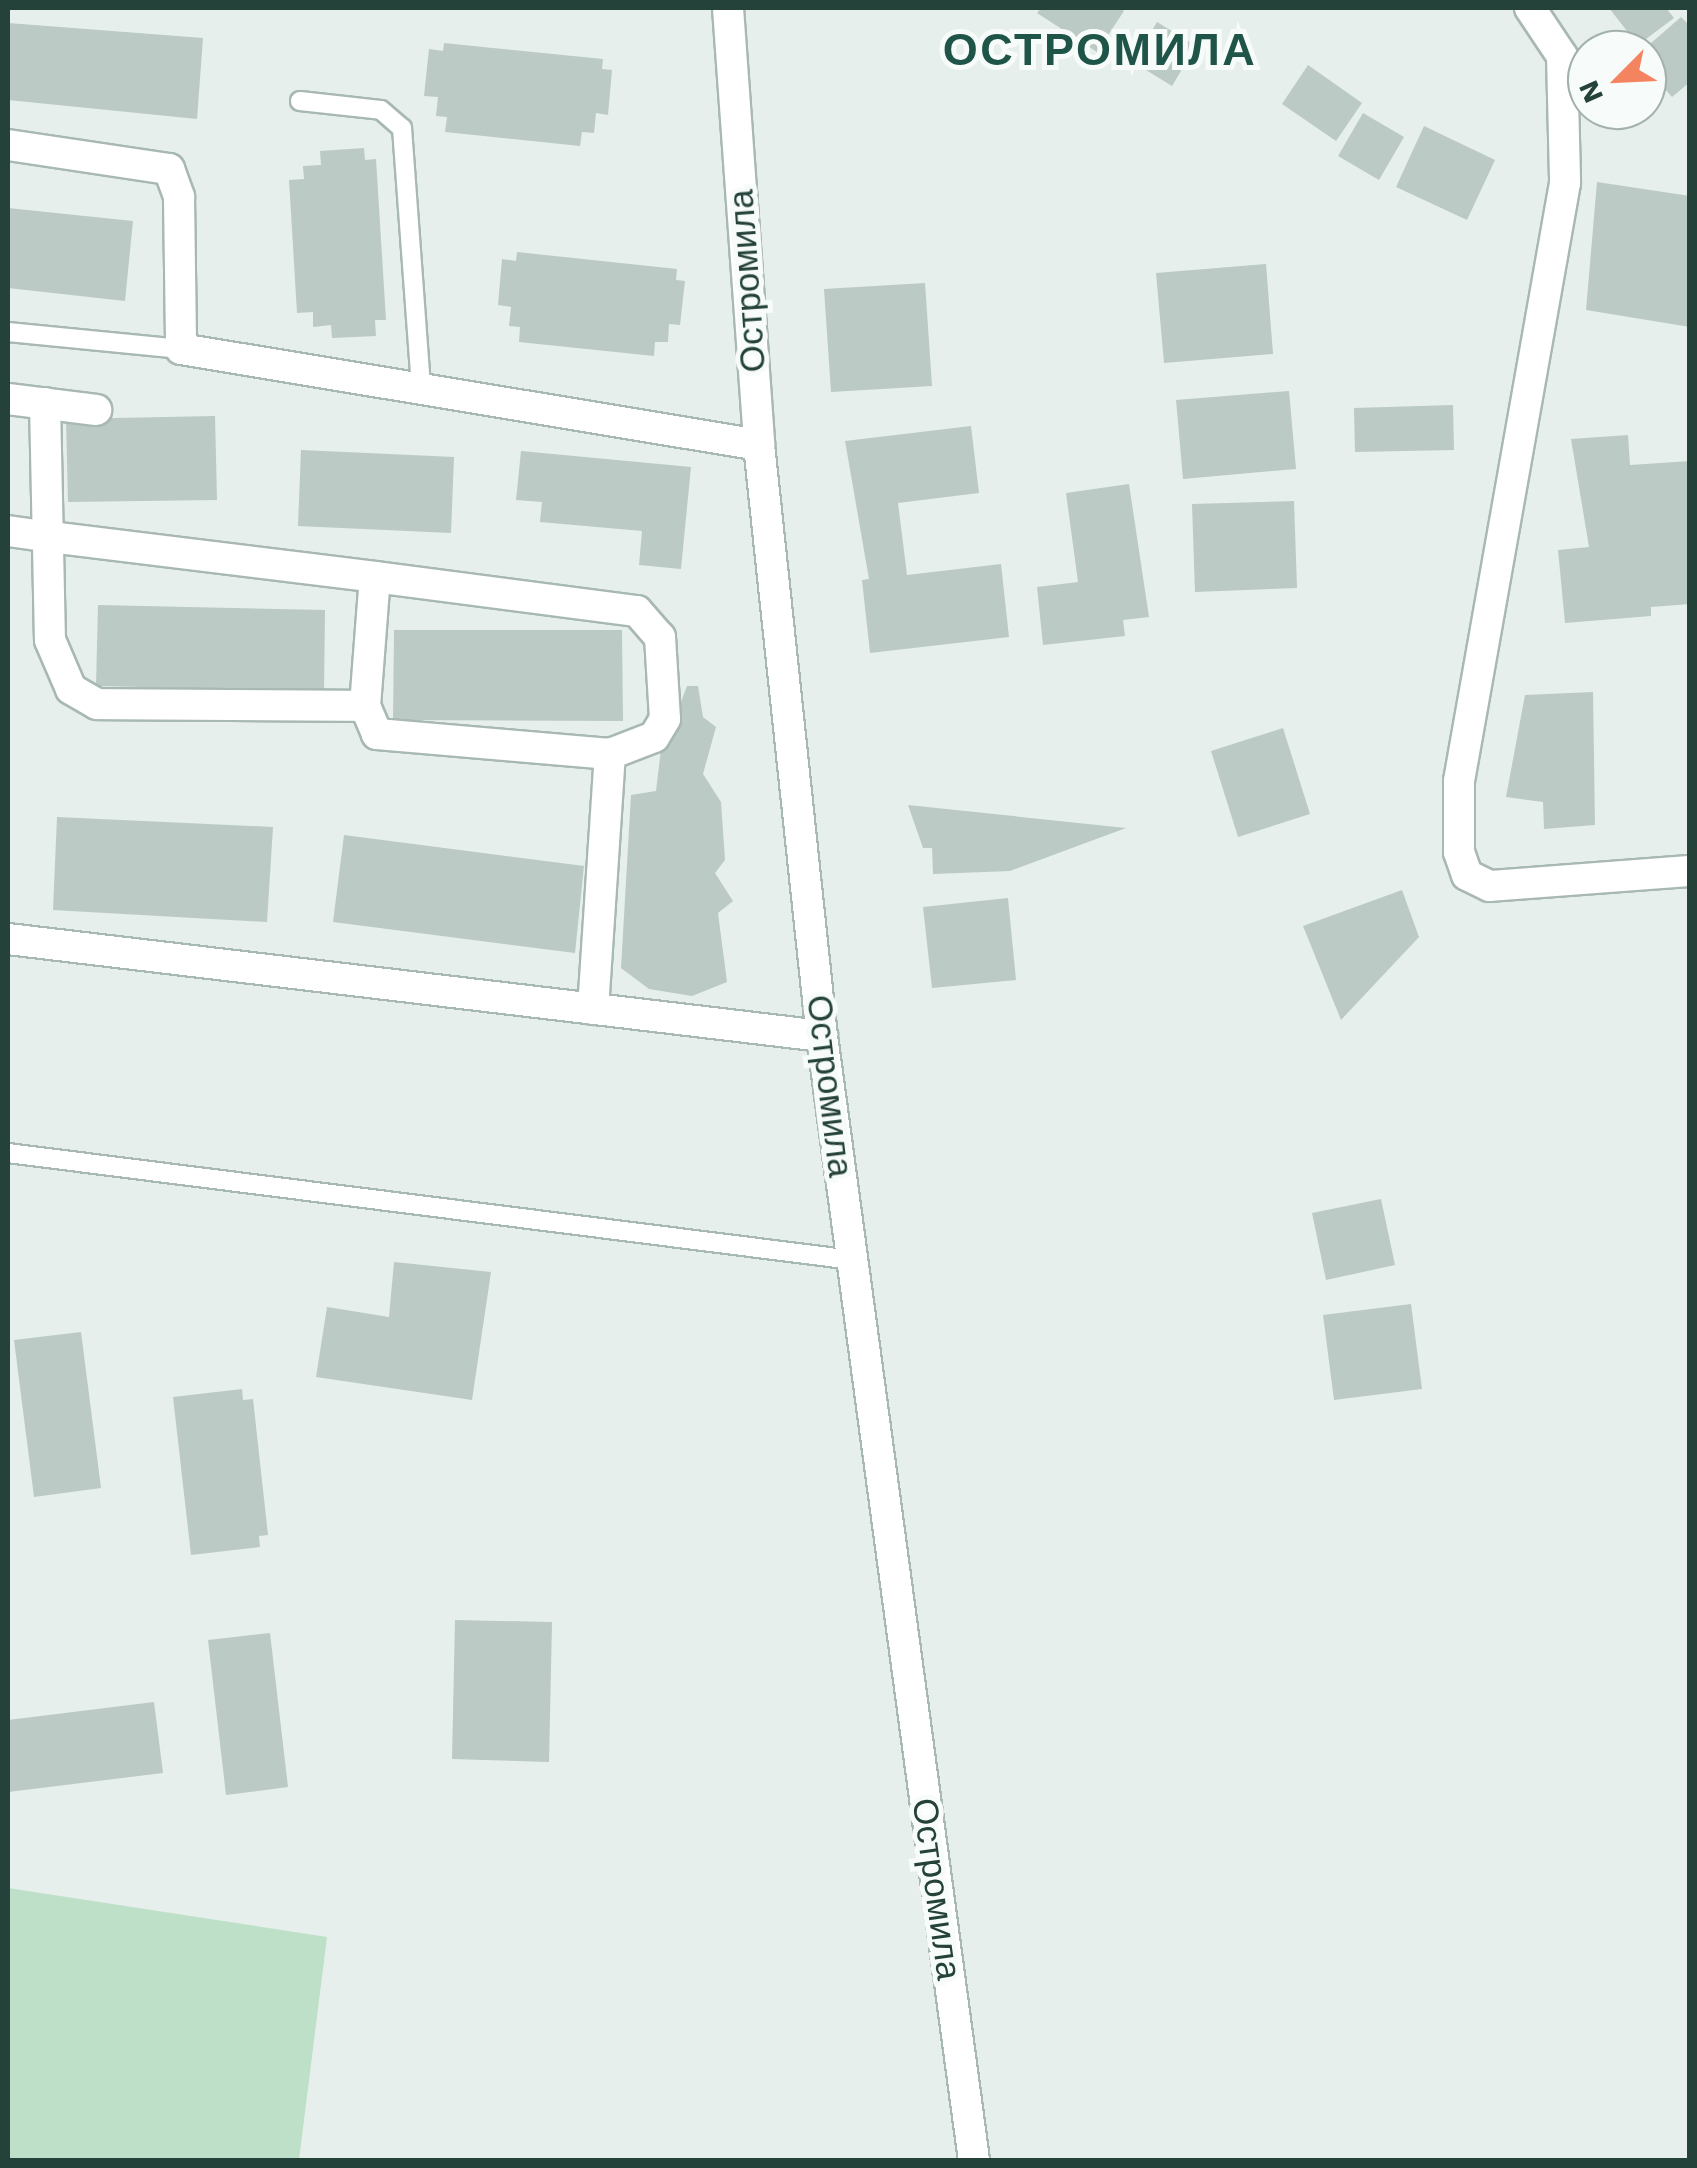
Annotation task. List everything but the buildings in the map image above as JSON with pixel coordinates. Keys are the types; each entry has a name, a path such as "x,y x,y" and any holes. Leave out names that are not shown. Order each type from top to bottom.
{"street":[{"name":"Остромила","path":"728,8 759,445 822,1036 974,2160"},
{"path":"1530,8 1562,56 1565,183 1459,781 1459,852 1466,876 1490,886 1690,870"},
{"path":"8,145 169,169 178,198 181,349 759,445"},
{"path":"8,400 96,410"},
{"path":"44,403 42,536 55,666 71,689 97,704 365,706"},
{"path":"8,532 42,536 375,578 636,611 660,637 665,718 654,738 610,754 396,740 377,734 365,706 375,578"},
{"path":"593,1009 610,754"},
{"path":"8,939 822,1036"}],"lane":[{"path":"300,101 381,110 402,128 421,389"},
{"path":"8,332 181,349"},
{"path":"8,1153 853,1260"}],"green space":[{"path":"8,1888 327,1937 299,2160 8,2160"}],"district":[{"name":"ОСТРОМИЛА","path":"1100,50"}]}
